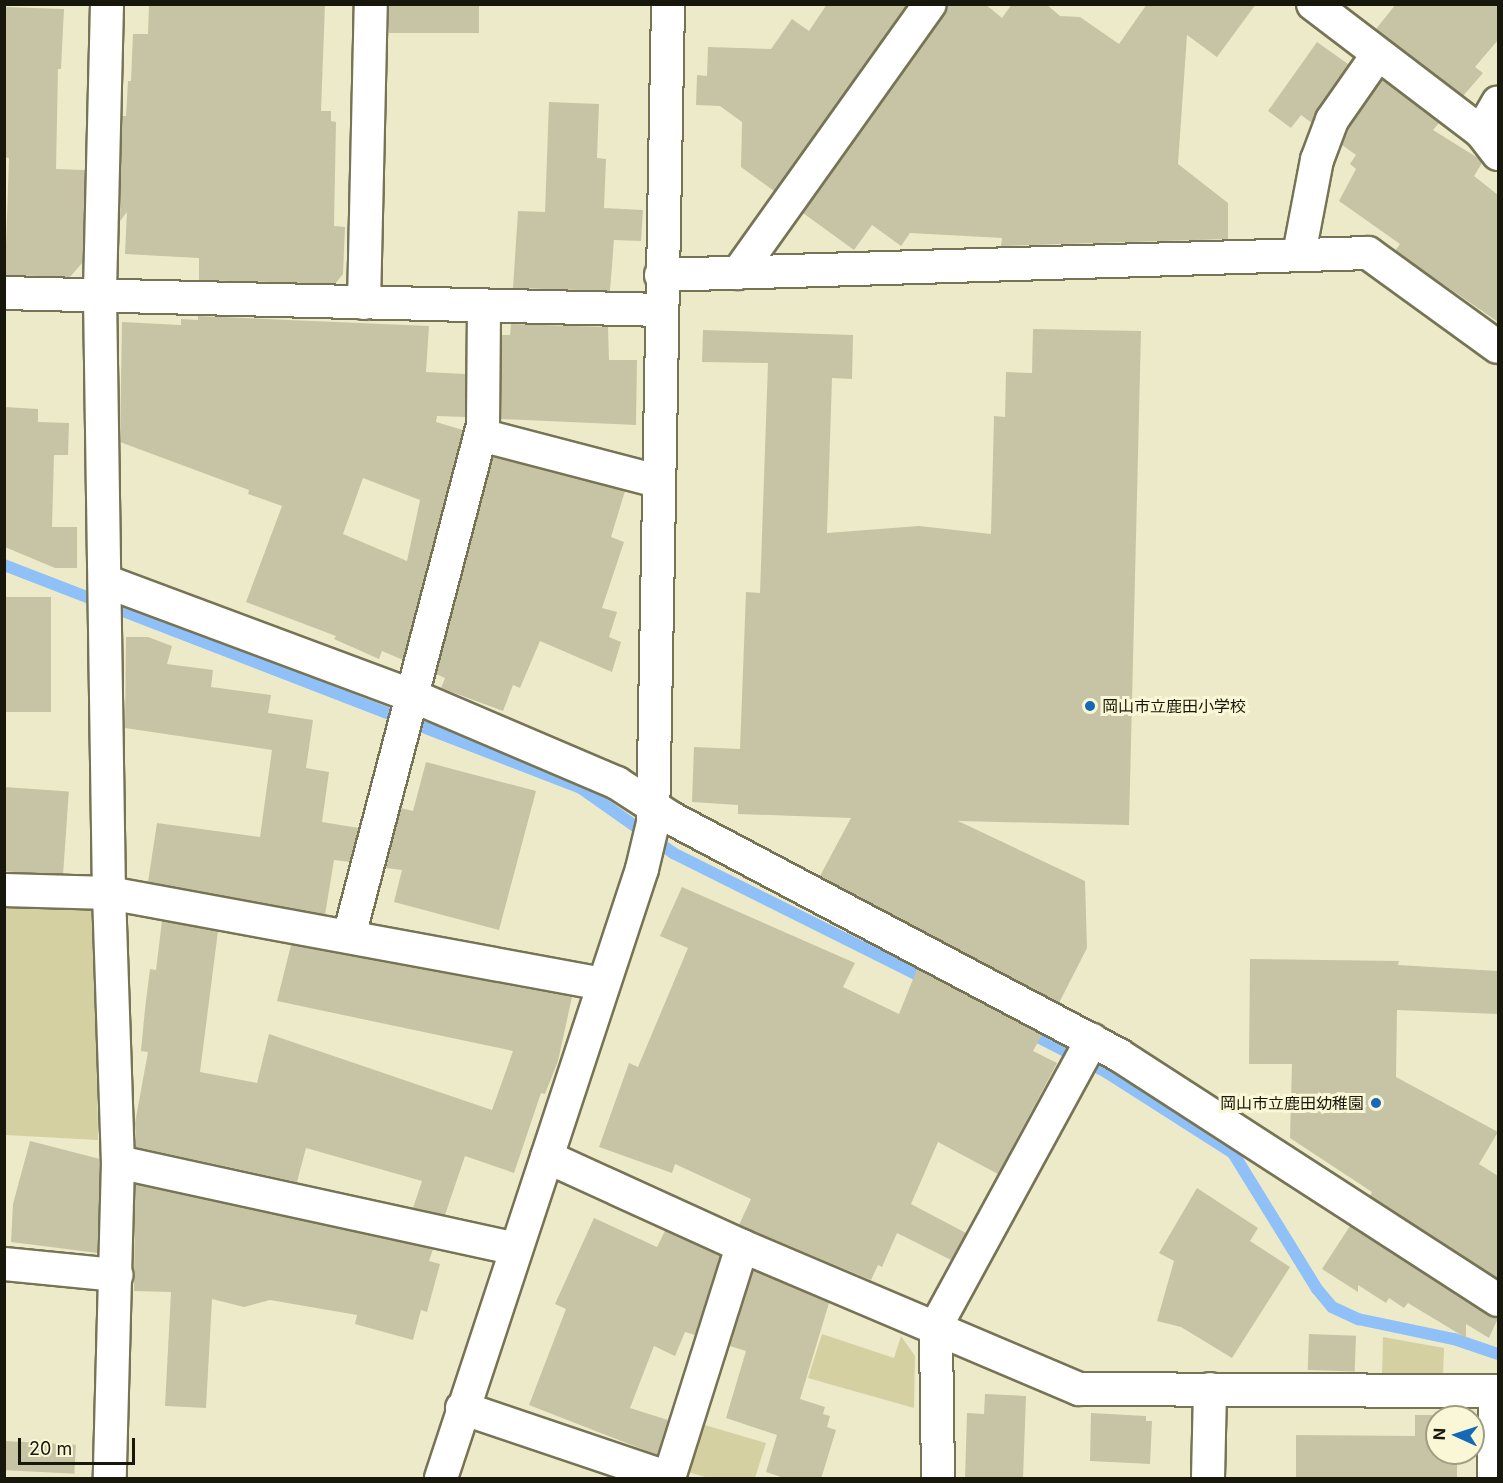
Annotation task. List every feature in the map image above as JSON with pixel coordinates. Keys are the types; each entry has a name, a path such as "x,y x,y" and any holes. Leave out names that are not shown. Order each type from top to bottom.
{"street":[{"path":"107,4 100,296 109,893 118,1162 113,1478"},
{"path":"364,303 371,4"},
{"path":"441,1479 514,1248 547,1157 646,856 653,815 657,481 668,4"},
{"path":"738,273 930,4"},
{"path":"1312,4 1490,143 1498,103"},
{"path":"1299,254 1317,160 1332,120 1378,54"},
{"path":"662,275 1368,253 1498,347"},
{"path":"4,293 661,310"},
{"path":"349,936 481,435 484,306"},
{"path":"481,435 657,481"},
{"path":"105,598 409,712 617,783 653,815 1085,1054 1498,1300"},
{"path":"4,890 109,893 603,984"},
{"path":"938,1479 936,1326 1085,1054"},
{"path":"547,1157 742,1246 936,1326 1079,1389 1495,1391 1494,1479"},
{"path":"118,1162 514,1248"},
{"path":"462,1408 669,1478 742,1246"},
{"path":"4,1264 116,1275"},
{"path":"1208,1479 1209,1389"}],"shaded area":[{"path":"4,901 84,904 95,913 98,1140 5,1135"},
{"path":"822,1334 894,1358 901,1336 915,1356 914,1408 808,1378"},
{"path":"1383,1337 1444,1348 1443,1377 1382,1375"},
{"path":"698,1423 766,1443 755,1478 709,1478 684,1471"}],"building":[{"path":"149,4 325,4 321,111 331,111 331,121 336,122 334,226 345,227 343,274 335,284 199,280 199,258 125,254 127,212 120,221 122,116 126,116 128,81 131,81 133,34 148,34"},
{"path":"389,4 479,4 479,33 389,33"},
{"path":"827,4 908,4 774,191 741,167 742,122 720,106 696,105 697,75 707,76 708,47 771,49 792,19 809,31"},
{"path":"948,4 985,4 1002,18 1012,4 1046,4 1060,16 1080,17 1119,44 1147,4 1256,4 1217,57 1187,35 1178,164 1228,203 1228,239 1001,246 1002,238 910,233 901,246 872,225 854,250 803,213 945,14"},
{"path":"1396,4 1498,4 1498,40 1475,67 1483,73 1463,96 1376,29"},
{"path":"4,7 64,9 61,69 58,69 56,169 85,170 83,262 70,277 5,275 9,158 4,157"},
{"path":"1317,42 1348,64 1354,58 1312,123 1301,115 1291,128 1268,111"},
{"path":"1382,79 1439,123 1433,130 1478,158 1482,163 1474,176 1498,195 1498,322 1395,251 1400,244 1339,201 1356,169 1350,164 1356,155 1342,145 1348,128"},
{"path":"549,102 599,104 597,158 606,159 604,208 643,210 641,241 614,240 610,291 513,288 518,211 545,212"},
{"path":"198,316 429,326 426,372 465,374 465,417 437,416 436,422 463,430 403,660 382,651 379,659 334,639 336,636 246,602 282,506 248,494 249,490 120,442 122,322 181,325 181,319 198,320","holes":["363,478 420,500 407,561 343,534"]},
{"path":"511,324 608,327 609,360 637,360 636,425 501,419 502,335 510,335"},
{"path":"1033,329 1141,331 1129,825 958,821 1085,881 1087,948 1059,1003 820,876 851,818 738,814 738,805 692,802 694,747 740,749 746,592 760,593 768,363 702,362 703,330 853,335 852,379 832,378 827,533 919,526 991,534 994,416 1005,417 1006,372 1032,373"},
{"path":"4,407 38,409 38,422 69,423 68,455 54,455 52,527 77,527 77,568 55,568 5,547"},
{"path":"493,457 625,491 611,537 624,542 602,608 617,612 609,637 621,642 612,672 540,641 520,688 513,685 503,711 441,688 445,678 436,674"},
{"path":"4,597 51,597 51,712 4,712"},
{"path":"126,637 148,637 172,646 167,664 213,670 211,687 271,695 268,713 313,720 306,768 329,772 322,822 359,828 350,862 334,860 325,915 148,882 157,823 260,837 272,750 125,728"},
{"path":"426,762 536,791 499,930 394,902 402,870 386,868 401,808 413,811"},
{"path":"4,787 69,792 63,875 4,871"},
{"path":"682,887 855,963 843,987 899,1014 917,969 1042,1035 1033,1051 1057,1063 998,1174 938,1142 911,1204 966,1233 951,1260 897,1233 882,1267 878,1265 871,1280 739,1225 751,1199 675,1164 672,1173 599,1147 629,1063 638,1067 688,948 660,936"},
{"path":"162,921 218,931 200,1072 257,1083 269,1034 492,1110 513,1051 277,1001 291,945 572,997 558,1061 545,1094 541,1093 514,1173 465,1156 445,1215 413,1208 422,1181 306,1148 297,1182 136,1147 135,1123 148,1052 141,1051 145,1009 150,969 156,970"},
{"name":"岡山市立鹿田幼稚園","path":"1250,959 1399,961 1398,965 1498,971 1498,1014 1397,1010 1396,1077 1498,1132 1479,1164 1498,1176 1498,1279 1370,1196 1372,1192 1290,1138 1292,1064 1249,1064"},
{"path":"30,1141 100,1159 98,1253 11,1242 13,1204"},
{"path":"135,1184 433,1249 429,1261 440,1264 427,1312 421,1310 413,1340 355,1324 357,1315 270,1300 244,1307 212,1299 206,1408 165,1406 171,1292 134,1291"},
{"path":"1197,1188 1258,1228 1250,1241 1290,1267 1232,1358 1181,1327 1157,1321 1174,1261 1159,1253"},
{"path":"594,1218 657,1247 665,1231 720,1256 695,1335 685,1332 675,1356 654,1346 630,1408 668,1420 657,1455 529,1405 566,1309 555,1304"},
{"path":"1350,1226 1488,1315 1498,1318 1489,1338 1466,1324 1466,1338 1408,1303 1404,1308 1389,1298 1386,1303 1358,1285 1358,1292 1322,1269"},
{"path":"753,1270 829,1303 800,1399 825,1407 823,1414 830,1416 827,1427 836,1430 821,1479 787,1479 766,1472 777,1435 726,1418 746,1351 730,1346"},
{"path":"1309,1334 1356,1336 1355,1372 1308,1370"},
{"path":"985,1394 1026,1396 1023,1479 965,1479 967,1413 984,1414"},
{"path":"1091,1413 1146,1416 1146,1421 1152,1421 1150,1464 1090,1461"},
{"path":"1415,1415 1425,1415 1425,1465 1457,1465 1457,1479 1296,1479 1296,1435 1415,1436"},
{"path":"4,1441 76,1445 74,1474 4,1470"}],"waterway":[{"path":"4,565 581,788 673,853 928,980"},
{"path":"1026,1031 1106,1072 1233,1153 1317,1289 1332,1307 1358,1319 1454,1339 1498,1354"}],"place":[{"name":"岡山市立鹿田小学校","path":"1090,706"},
{"name":"岡山市立鹿田幼稚園","path":"1376,1103"}]}
